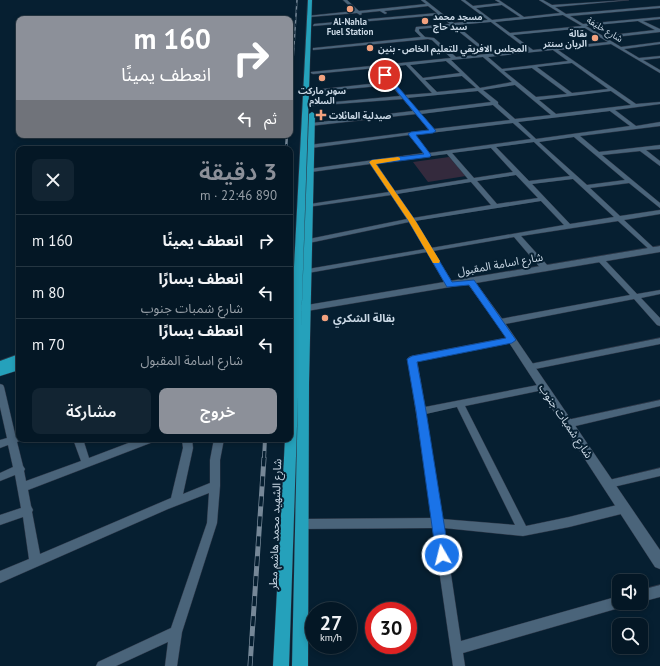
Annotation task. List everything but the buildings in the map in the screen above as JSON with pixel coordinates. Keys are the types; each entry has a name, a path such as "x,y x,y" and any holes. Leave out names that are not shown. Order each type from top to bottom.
{"main road":[{"name":"شارع الشهيد محمد هاشم مطر","path":"300,271 309,241 312,91 316,20 310,0"},
{"name":"شارع الشهيد محمد هاشم مطر","path":"300,666 302,308 300,271 316,20 315,0"},
{"name":"شارع الشهيد محمد هاشم مطر","path":"281,666 302,308"},
{"path":"0,365 16,359"},
{"path":"0,372 16,367"}],"street":[{"path":"345,0 366,20"},
{"path":"423,0 490,55"},
{"path":"463,0 532,51"},
{"path":"497,0 524,18"},
{"name":"شارع خليفة","path":"541,0 660,72"},
{"path":"551,6 627,0"},
{"path":"603,1 626,13"},
{"path":"474,7 504,4"},
{"path":"316,20 386,9 430,5"},
{"path":"424,38 417,28 660,7"},
{"path":"382,10 393,18"},
{"path":"316,20 366,20 440,14"},
{"path":"633,17 659,31"},
{"path":"511,34 660,18"},
{"path":"602,36 659,31"},
{"path":"314,49 424,38 433,39 464,74 514,121 620,219 657,249"},
{"path":"313,73 612,43"},
{"path":"620,48 660,43"},
{"path":"554,49 635,106"},
{"path":"484,56 555,116"},
{"path":"639,59 660,57"},
{"path":"501,70 573,62"},
{"path":"407,64 436,94"},
{"path":"378,67 433,131"},
{"path":"534,67 570,94"},
{"path":"423,79 464,74"},
{"path":"312,91 392,83"},
{"path":"312,105 436,94 516,83"},
{"path":"535,99 611,90"},
{"path":"312,125 496,103"},
{"path":"311,146 660,103"},
{"path":"611,109 636,128"},
{"path":"311,170 660,125"},
{"path":"411,134 428,155"},
{"path":"576,136 628,181 660,206"},
{"path":"493,147 569,227"},
{"path":"598,154 660,147"},
{"path":"641,149 660,164"},
{"path":"449,153 495,206"},
{"path":"372,162 411,220 450,285"},
{"path":"310,206 518,173"},
{"path":"528,183 574,177"},
{"path":"586,187 628,181"},
{"path":"309,241 411,220 543,199"},
{"path":"300,271 430,251 516,235 660,212"},
{"path":"516,235 546,269"},
{"name":"شارع اسامة المقبول","path":"302,308 471,282 657,249"},
{"path":"600,260 660,323"},
{"name":"شارع شمبات جنوب","path":"471,282 500,322 660,562"},
{"path":"500,322 660,292"},
{"path":"459,666 412,359 512,340"},
{"path":"530,367 660,341"},
{"path":"0,386 16,438 0,444"},
{"path":"421,411 543,387"},
{"path":"567,424 660,403"},
{"path":"460,404 523,531"},
{"path":"17,442 35,561"},
{"path":"79,442 86,462"},
{"path":"23,487 142,442"},
{"path":"176,501 187,455 187,442"},
{"path":"171,666 176,632 212,523 215,486 215,460 218,442"},
{"path":"0,477 20,469"},
{"path":"609,484 660,472"},
{"path":"0,577 176,501 215,486"},
{"path":"301,524 438,523 523,531 569,522 625,508"},
{"path":"0,520 28,510"},
{"path":"648,594 660,591"},
{"path":"456,649 612,604"},
{"path":"102,666 176,632"}],"shaded area":[{"path":"449,157 466,176 428,182 413,162"}],"railway":[{"path":"293,61 297,0"},
{"path":"286,146 287,138"},
{"path":"264,459 265,442"},
{"path":"250,666 264,458"}],"slow traffic":[{"path":"398,159 372,162 411,220 436,261"}],"place":[{"name":"Al-Nahla Fuel Station","path":"350,9"},
{"name":"مسجد محمد سيد حاج","path":"425,21"},
{"name":"بقالة الريان سنتر","path":"595,38"},
{"name":"المجلس الافريقي للتعليم الخاص - بنين","path":"370,48"},
{"name":"سوبر ماركت السلام","path":"322,78"},
{"name":"صيدلية العائلات","path":"321,115"},
{"name":"بقالة الشكري","path":"325,318"}],"route":[{"path":"385,75 433,131 411,134 428,155 372,162 411,220 450,285 471,282 512,340 412,359 442,555"}]}
